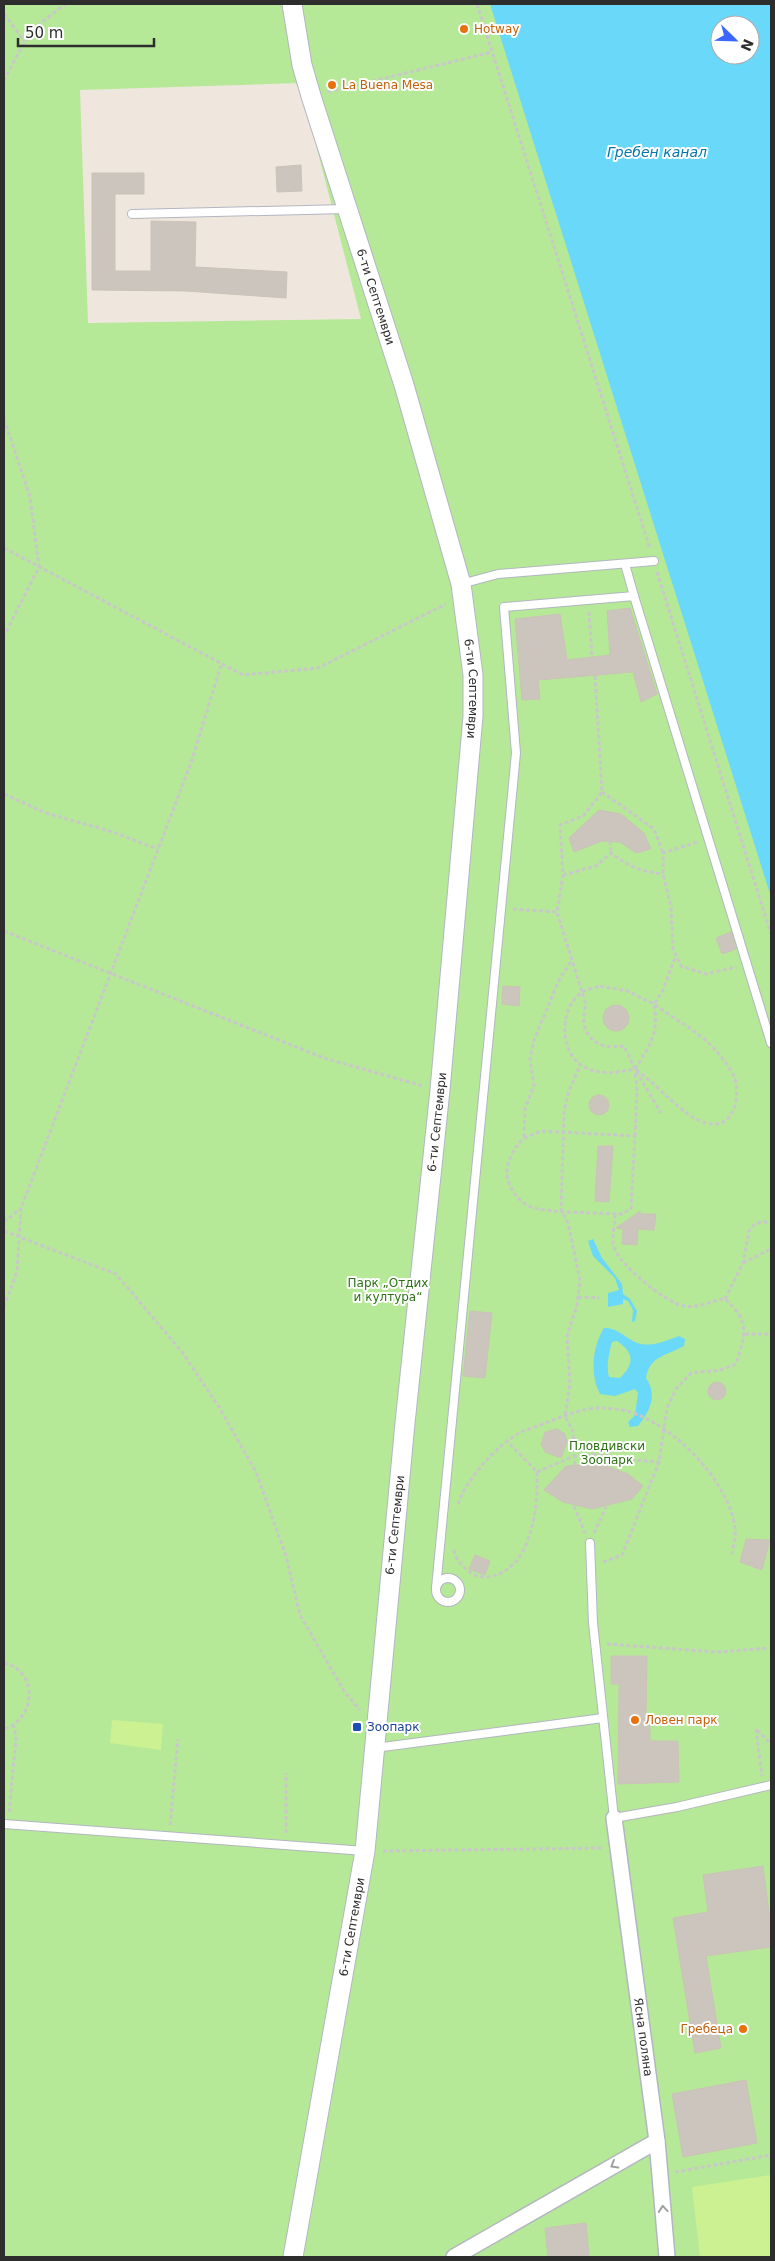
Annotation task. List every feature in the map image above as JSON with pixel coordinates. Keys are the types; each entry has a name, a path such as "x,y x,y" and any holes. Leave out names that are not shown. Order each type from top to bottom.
{"street":[{"name":"6-ти Септември","path":"292,4 302,65 404,385 462,590 473,676 473,716 440,1090 365,1851 293,2257"},
{"name":"Ясна поляна","path":"614,1818 657,2141 667,2257"},
{"path":"454,2257 657,2141"}],"lane":[{"path":"132,214 348,209"},
{"path":"462,590 498,574 654,561"},
{"path":"626,564 634,596 771,1043"},
{"path":"436,1588 516,753 504,607 634,596"},
{"path":"590,1543 595,1644 614,1818 767,1786"},
{"path":"375,1739 603,1718"},
{"path":"6,1824 168,1838 365,1851"}],"path":[{"path":"4,82 24,41 47,16 66,4"},
{"path":"477,4 771,934"},
{"path":"4,14 24,41"},
{"path":"311,96 492,52"},
{"path":"4,419 30,497 39,567 4,636"},
{"path":"4,548 221,665 244,675 318,668 462,590"},
{"path":"588,600 592,657"},
{"path":"4,1306 17,1271 21,1208 191,763 221,665"},
{"path":"594,676 602,792 583,816 560,824 563,875 557,912 586,1006 583,1017 586,1034 598,1044 614,1048 624,1046 634,1069 661,1113"},
{"path":"602,792 654,829 663,853 663,874 671,907 673,949 681,966 706,974 746,964"},
{"path":"4,794 46,813 113,832 158,849"},
{"path":"663,853 708,838"},
{"path":"610,841 611,853 624,864 643,872 663,874"},
{"path":"563,875 596,866 611,853"},
{"path":"502,909 557,912"},
{"path":"4,931 324,1058 440,1090"},
{"path":"635,1136 542,1131 524,1137 514,1149 508,1166 507,1181 519,1198 532,1207 615,1214 623,1214 631,1208 635,1136 637,1090 634,1069 654,1040 657,1022 654,1004 663,990 676,954"},
{"path":"524,1137 525,1109 534,1085 530,1060 534,1040 558,982 571,961"},
{"path":"600,986 627,991 654,1004 696,1033 718,1053 734,1077 738,1101 730,1116 719,1124 706,1123 688,1114 652,1080 634,1069 613,1073 597,1072 580,1065 568,1049 564,1026 568,1010 581,993 600,986"},
{"path":"575,1465 573,1432 565,1416 570,1384 568,1336 578,1297 580,1280 574,1245 568,1223 561,1210 565,1131 564,1113 568,1093 580,1065"},
{"path":"4,1222 21,1208"},
{"path":"615,1214 613,1246 629,1268 657,1292 682,1306 701,1307 725,1299 743,1263 749,1231 754,1225 763,1221 771,1224"},
{"path":"4,1230 116,1274 182,1352 219,1407 256,1472 286,1556 300,1615 344,1691 375,1739"},
{"path":"743,1263 771,1249"},
{"path":"578,1297 599,1298"},
{"path":"591,1567 622,1555 659,1462 667,1408 676,1389 691,1373 720,1370 736,1364 745,1334 740,1312 725,1299"},
{"path":"745,1334 771,1334"},
{"path":"457,1509 459,1502 480,1466 519,1433 580,1409 618,1409 641,1416 663,1429 696,1456 725,1494 736,1530 732,1556"},
{"path":"454,1548 454,1556 469,1573 482,1578 497,1576 511,1566 522,1552 536,1510 537,1472 508,1442"},
{"path":"537,1472 574,1456 598,1454 659,1462"},
{"path":"607,1466 608,1456"},
{"path":"574,1506 590,1543"},
{"path":"590,1543 606,1507"},
{"path":"595,1644 717,1652 771,1648"},
{"path":"4,1663 14,1665 25,1676 30,1696 24,1712 14,1726 4,1729"},
{"path":"6,1824 16,1738 14,1726"},
{"path":"767,1786 756,1729 771,1744"},
{"path":"168,1838 178,1739"},
{"path":"286,1773 286,1846"},
{"path":"365,1851 618,1848"},
{"path":"660,2175 771,2154"}],"green space":[{"name":"Парк „Отдих и култура“","path":"4,4 771,4 771,2257 4,2257","holes":["300,83 361,319 88,323 80,90"]},
{"path":"112,1720 163,1724 161,1750 110,1743"},
{"path":"771,2175 771,2257 700,2257 692,2187"}],"water":[{"name":"Гребен канал","path":"490,4 771,4 771,897"},
{"path":"593,1239 602,1258 622,1284 623,1294 630,1299 637,1311 635,1321 632,1322 633,1310 628,1301 623,1299 623,1304 608,1307 608,1293 619,1290 615,1278 593,1256 588,1241"},
{"path":"604,1328 609,1328 633,1341 650,1345 679,1336 685,1339 684,1346 660,1357 651,1365 646,1378 650,1384 651,1403 646,1415 638,1426 630,1427 628,1422 635,1415 638,1393 635,1389 615,1396 600,1394 595,1378 594,1361 600,1336","holes":["617,1341 623,1345 630,1358 628,1368 620,1378 609,1377 608,1364 612,1342"]}],"building":[{"path":"301,165 302,191 277,192 276,167"},
{"path":"92,173 144,173 144,194 115,194 115,271 151,271 151,221 196,222 195,267 287,272 286,298 186,291 92,290"},
{"path":"630,608 657,694 641,702 633,672 538,680 540,699 522,700 515,619 560,614 567,660 610,655 607,611"},
{"path":"599,810 621,814 644,833 651,849 636,853 620,842 602,841 574,852 569,838"},
{"path":"731,932 736,949 722,954 716,938"},
{"path":"503,986 520,987 519,1006 502,1004"},
{"path":"616,1005 625,1009 629,1018 625,1027 616,1031 607,1027 603,1018 607,1009"},
{"path":"599,1095 606,1098 609,1105 606,1112 599,1115 592,1112 589,1105 592,1098"},
{"path":"598,1146 613,1146 609,1202 595,1201"},
{"path":"640,1211 640,1214 656,1214 654,1230 638,1229 637,1245 622,1244 623,1229 616,1228"},
{"path":"470,1311 492,1313 485,1378 463,1376"},
{"path":"713,1382 721,1382 726,1387 724,1398 713,1400 708,1395 708,1387"},
{"path":"557,1429 565,1434 567,1442 561,1458 545,1452 541,1444 545,1432"},
{"path":"592,1464 607,1466 628,1474 643,1486 632,1499 592,1509 563,1502 544,1490 566,1466"},
{"path":"746,1539 770,1540 762,1570 740,1562"},
{"path":"475,1555 490,1561 485,1575 469,1569"},
{"name":"Ловен парк","path":"611,1656 647,1656 646,1717 650,1717 650,1741 678,1741 679,1782 618,1784 619,1684 611,1684"},
{"path":"763,1866 771,1928 771,1947 706,1956 721,2048 695,2053 673,1918 708,1912 703,1875"},
{"path":"746,2080 757,2143 683,2157 672,2094"},
{"path":"586,2223 589,2257 548,2257 545,2228"}],"place":[{"name":"Hotway","path":"464,29"},
{"name":"La Buena Mesa","path":"332,85"},
{"name":"Ловен парк","path":"635,1720"},
{"name":"Зоопарк","path":"357,1727"},
{"name":"Гребеца","path":"743,2029"}],"park label":[{"name":"Пловдивски Зоопарк","path":"607,1453"}]}
